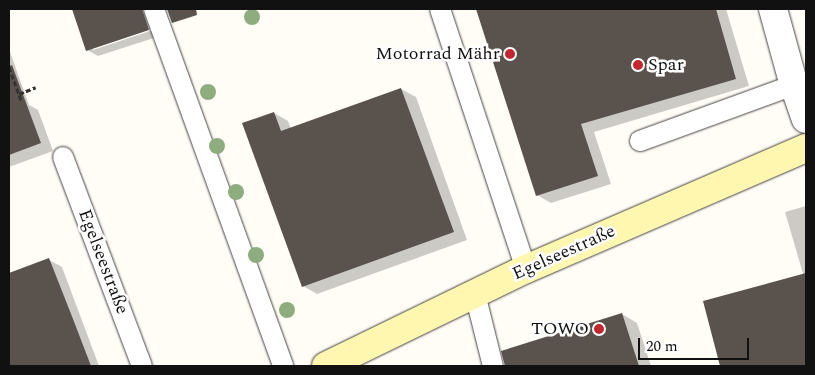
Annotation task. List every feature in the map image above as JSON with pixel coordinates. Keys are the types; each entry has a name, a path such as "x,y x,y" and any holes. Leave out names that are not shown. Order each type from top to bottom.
{"main road":[{"name":"Egelseestraße","path":"326,366 526,269 806,148"}],"street":[{"path":"773,9 794,85 806,119"}],"lane":[{"path":"154,9 283,366"},
{"path":"440,9 526,269"},
{"path":"640,141 794,85"},
{"name":"Egelseestraße","path":"64,157 142,366"},
{"path":"475,294 492,366"}],"path":[{"path":"9,67 22,102"},
{"path":"19,94 36,87"}],"building":[{"path":"72,9 142,9 149,30 86,51"},
{"path":"167,9 196,9 197,15 172,23"},
{"path":"476,9 716,9 736,79 581,124 598,176 536,196"},
{"path":"12,65 41,143 9,155 9,66"},
{"path":"401,88 454,232 302,287 242,123 274,112 281,131"},
{"path":"49,258 91,366 9,366 9,273"},
{"path":"806,273 806,366 720,366 703,301"},
{"name":"TOWO","path":"622,313 639,366 505,366 501,351"}],"place":[{"name":"Motorrad Mähr","path":"510,54"},
{"name":"Spar","path":"638,65"},
{"name":"TOWO","path":"599,329"}]}
